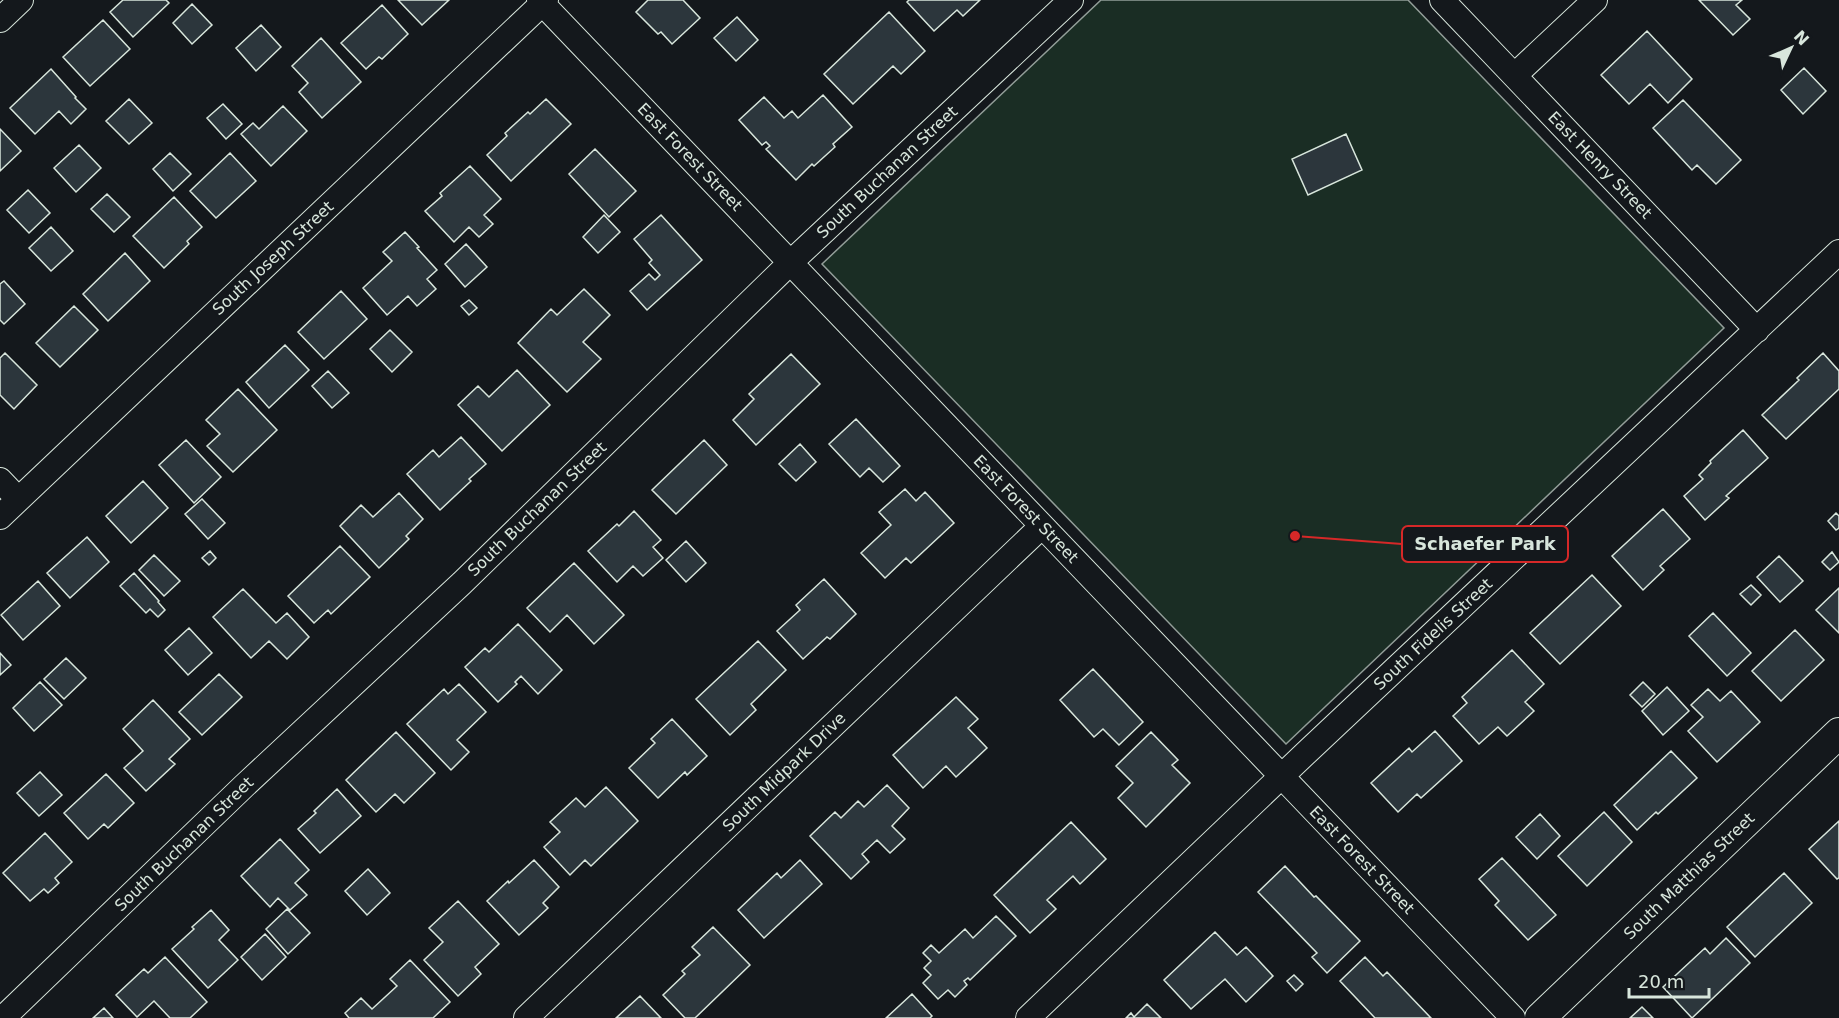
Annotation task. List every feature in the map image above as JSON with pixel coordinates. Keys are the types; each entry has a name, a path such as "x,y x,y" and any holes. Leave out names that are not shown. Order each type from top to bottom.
{"street":[{"path":"0,20 21,0"},
{"name":"South Buchanan Street","path":"3,1018 244,786 462,583 791,262 1071,0"},
{"name":"East Henry Street","path":"1442,0 1757,330"},
{"path":"1515,75 1595,0"},
{"name":"East Forest Street","path":"542,1 1513,1018"},
{"name":"South Joseph Street","path":"0,517 542,1"},
{"name":"South Fidelis Street","path":"1028,1018 1839,252"},
{"path":"0,480 18,499"},
{"name":"South Midpark Drive","path":"526,1018 1042,526"},
{"name":"South Matthias Street","path":"1540,1018 1839,733"}],"green space":[{"path":"1101,0 1408,0 1724,328 1286,744 822,264"}],"building":[{"path":"123,0 166,0 169,3 133,37 110,12"},
{"path":"398,0 449,0 422,25"},
{"path":"648,0 683,0 700,18 672,44 661,32 658,34 636,12"},
{"path":"909,0 980,0 963,16 957,10 934,31 907,2"},
{"path":"1699,0 1742,0 1736,5 1750,19 1733,35"},
{"path":"192,4 212,25 192,44 173,23"},
{"path":"382,5 408,34 382,59 379,57 366,69 341,43"},
{"path":"889,12 925,51 901,74 893,66 853,104 824,74"},
{"path":"737,17 758,40 736,61 714,38"},
{"path":"103,20 130,49 90,86 63,57"},
{"path":"261,25 281,47 256,71 236,48"},
{"path":"1647,31 1692,79 1668,103 1650,84 1629,104 1601,75"},
{"path":"321,38 361,82 322,118 299,92 308,83 292,66"},
{"path":"1804,68 1826,91 1803,114 1781,90"},
{"path":"51,69 86,109 71,124 59,111 35,134 10,108"},
{"path":"823,95 852,127 833,144 835,147 814,166 812,164 796,180 766,149 770,146 766,142 762,145 739,120 764,97 784,118 792,111 798,118"},
{"path":"129,99 152,123 129,144 106,121"},
{"path":"546,99 571,124 511,181 487,155 507,136 505,133"},
{"path":"1683,100 1741,160 1716,184 1697,165 1692,170 1653,128"},
{"path":"223,104 242,124 226,139 207,118"},
{"path":"283,106 307,131 271,166 241,134 253,123 259,129"},
{"path":"0,129 21,151 0,171"},
{"path":"1346,134 1362,170 1308,195 1292,159"},
{"path":"79,145 101,168 76,192 54,168"},
{"path":"595,149 636,191 609,217 569,174"},
{"path":"170,153 191,174 173,191 153,169"},
{"path":"230,153 256,181 216,218 190,191"},
{"path":"470,166 501,199 484,215 493,224 479,237 469,227 454,242 425,211 442,196 440,193"},
{"path":"28,190 50,213 29,233 7,210"},
{"path":"107,194 130,217 114,232 91,209"},
{"path":"174,197 202,227 187,241 189,244 164,268 133,236"},
{"path":"604,215 620,232 598,253 583,237"},
{"path":"661,215 702,260 647,310 630,291 649,274 655,280 660,275 649,263 652,260 634,239"},
{"path":"51,227 73,251 51,271 29,248"},
{"path":"405,232 437,270 427,279 436,289 417,306 408,296 387,315 363,288 392,261 383,252"},
{"path":"466,244 487,267 465,287 445,264"},
{"path":"125,253 150,281 108,321 83,294"},
{"path":"4,281 25,304 4,324 0,320 0,284"},
{"path":"584,289 610,315 583,342 601,359 567,392 518,343 551,309 557,315"},
{"path":"341,291 367,319 324,359 298,332"},
{"path":"469,300 477,308 469,315 461,306"},
{"path":"74,306 98,330 60,367 36,343"},
{"path":"390,330 412,352 392,372 370,349"},
{"path":"285,345 309,370 269,408 246,382"},
{"path":"5,353 37,385 14,409 0,395 0,358"},
{"path":"1823,353 1839,371 1839,389 1786,439 1762,415 1799,380 1797,378"},
{"path":"791,354 820,384 756,445 733,420 754,399 749,394"},
{"path":"517,370 550,405 502,451 458,405 478,386 489,397"},
{"path":"328,371 349,393 332,408 312,386"},
{"path":"238,389 277,430 233,472 207,446 220,434 206,420"},
{"path":"856,419 900,466 883,482 869,468 860,477 829,444"},
{"path":"1743,430 1768,458 1726,496 1729,498 1705,520 1684,496 1703,479 1699,475 1711,463 1710,461"},
{"path":"461,437 486,464 440,510 407,474 433,450 439,457"},
{"path":"186,440 221,477 194,503 159,465"},
{"path":"704,440 727,465 676,514 652,490"},
{"path":"800,444 816,462 796,481 779,464"},
{"path":"143,481 168,508 131,543 106,516"},
{"path":"905,489 916,501 925,492 954,523 911,563 906,558 885,578 861,553 891,525 879,512"},
{"path":"399,493 423,519 406,536 409,539 379,568 340,526 361,505 373,517"},
{"path":"202,499 225,523 208,539 185,514"},
{"path":"1663,509 1690,539 1660,566 1664,570 1643,590 1612,556"},
{"path":"634,511 661,540 653,547 663,558 643,576 633,566 617,582 588,551"},
{"path":"1836,513 1839,516 1839,528 1836,530 1828,521"},
{"path":"87,537 109,562 70,598 47,573"},
{"path":"686,541 706,563 686,582 666,560"},
{"path":"340,546 370,577 331,614 328,610 314,623 288,596"},
{"path":"210,551 216,558 209,565 202,558"},
{"path":"1832,552 1839,562 1830,570 1822,562"},
{"path":"154,555 180,581 164,596 139,570"},
{"path":"1779,556 1803,581 1780,602 1757,577"},
{"path":"574,563 624,615 594,644 567,615 550,632 527,608"},
{"path":"134,573 165,610 158,617 150,609 146,613 120,586"},
{"path":"1592,575 1621,606 1560,664 1530,633"},
{"path":"824,579 856,614 830,639 827,637 803,659 777,631 800,610 796,605"},
{"path":"38,581 60,606 23,640 1,615"},
{"path":"1751,585 1761,595 1751,605 1740,594"},
{"path":"1839,588 1839,633 1816,610"},
{"path":"243,589 276,623 287,613 309,637 287,659 269,641 251,658 213,617"},
{"path":"1713,613 1751,653 1727,676 1689,636"},
{"path":"518,624 562,670 538,694 521,676 515,682 517,684 498,702 465,667 485,648 489,652"},
{"path":"189,628 212,653 188,675 165,650"},
{"path":"1795,630 1824,660 1781,701 1752,671"},
{"path":"758,641 786,670 751,704 756,710 730,735 696,699"},
{"path":"1512,650 1544,684 1525,702 1534,711 1507,736 1498,727 1479,744 1453,716 1467,703 1462,697"},
{"path":"0,653 11,665 0,675"},
{"path":"66,658 86,678 64,699 44,679"},
{"path":"1093,669 1143,722 1119,745 1103,729 1094,737 1060,700"},
{"path":"219,674 242,697 202,735 179,712"},
{"path":"40,682 62,705 34,731 13,708"},
{"path":"1643,682 1655,694 1642,707 1630,695"},
{"path":"459,684 486,712 457,740 469,752 451,770 407,724 444,689 448,694"},
{"path":"1667,687 1689,711 1663,735 1642,711"},
{"path":"1708,689 1720,701 1731,691 1760,722 1717,762 1688,731 1703,717 1691,705"},
{"path":"956,697 978,719 968,728 987,748 956,777 946,766 923,788 893,755"},
{"path":"153,700 190,739 169,759 175,764 146,791 124,768 143,751 123,729"},
{"path":"672,719 707,756 687,775 685,772 658,798 629,768 655,743 651,739"},
{"path":"1435,731 1462,761 1421,798 1417,794 1398,812 1371,783 1409,748 1412,752"},
{"path":"396,732 435,773 404,803 395,794 376,812 346,780"},
{"path":"1151,732 1178,760 1172,765 1190,783 1146,827 1118,798 1133,783 1116,766"},
{"path":"1671,751 1697,778 1637,830 1614,805"},
{"path":"40,772 62,795 39,816 17,793"},
{"path":"106,774 134,803 108,828 104,824 88,839 64,813"},
{"path":"887,785 909,808 892,826 905,839 890,853 877,840 862,854 869,862 851,879 810,836 835,812 841,818 858,801 864,807"},
{"path":"606,787 638,821 591,866 585,860 570,875 544,847 560,832 550,822 576,798 585,807"},
{"path":"337,789 361,816 320,853 298,829"},
{"path":"1604,812 1632,842 1587,886 1558,856"},
{"path":"1540,814 1560,836 1537,859 1516,837"},
{"path":"1839,821 1839,878 1837,879 1809,849"},
{"path":"1071,822 1106,859 1080,884 1073,876 1047,900 1056,909 1030,933 994,895"},
{"path":"45,833 72,862 55,878 59,883 48,893 44,889 30,901 3,873"},
{"path":"280,839 309,870 295,883 307,895 290,910 278,898 270,907 241,876"},
{"path":"1502,858 1556,915 1528,940 1495,905 1499,901 1479,879"},
{"path":"534,860 559,887 543,903 548,908 519,935 487,901"},
{"path":"800,860 822,884 764,938 738,910 777,873 781,878"},
{"path":"1285,866 1360,941 1327,973 1312,957 1317,953 1258,892"},
{"path":"368,869 390,893 367,915 345,891"},
{"path":"1784,873 1812,903 1755,957 1727,927"},
{"path":"458,901 499,944 475,967 481,974 458,996 424,960 443,942 429,928"},
{"path":"287,909 310,933 288,954 266,929"},
{"path":"211,910 229,930 219,940 238,960 208,988 172,949"},
{"path":"996,916 1016,936 970,980 968,978 964,981 967,985 955,997 948,990 938,999 923,983 931,975 924,968 931,961 923,953 931,945 939,953 965,929 973,938"},
{"path":"713,927 750,965 695,1018 685,1018 663,995 685,974 682,971 700,955 692,947"},
{"path":"1215,932 1237,955 1246,947 1273,976 1246,1002 1225,979 1191,1009 1164,980"},
{"path":"265,934 286,957 262,980 241,957"},
{"path":"1726,938 1750,963 1692,1018 1663,987 1705,948 1710,954"},
{"path":"165,957 207,1002 190,1018 170,1018 154,1001 137,1017 116,995 144,969 148,973"},
{"path":"1365,957 1383,976 1387,972 1431,1018 1375,1018 1340,981"},
{"path":"410,960 450,1002 433,1018 349,1018 345,1013 361,998 372,1009 397,986 390,979"},
{"path":"1294,975 1303,984 1296,991 1287,981"},
{"path":"912,994 932,1016 930,1018 886,1018"},
{"path":"640,996 661,1018 616,1018"},
{"path":"1147,1004 1161,1018 1126,1018 1131,1013 1134,1017"},
{"path":"1642,1007 1653,1018 1630,1018"},
{"path":"104,1008 113,1018 93,1018"}],"place":[{"name":"Schaefer Park","path":"1295,536"}]}
